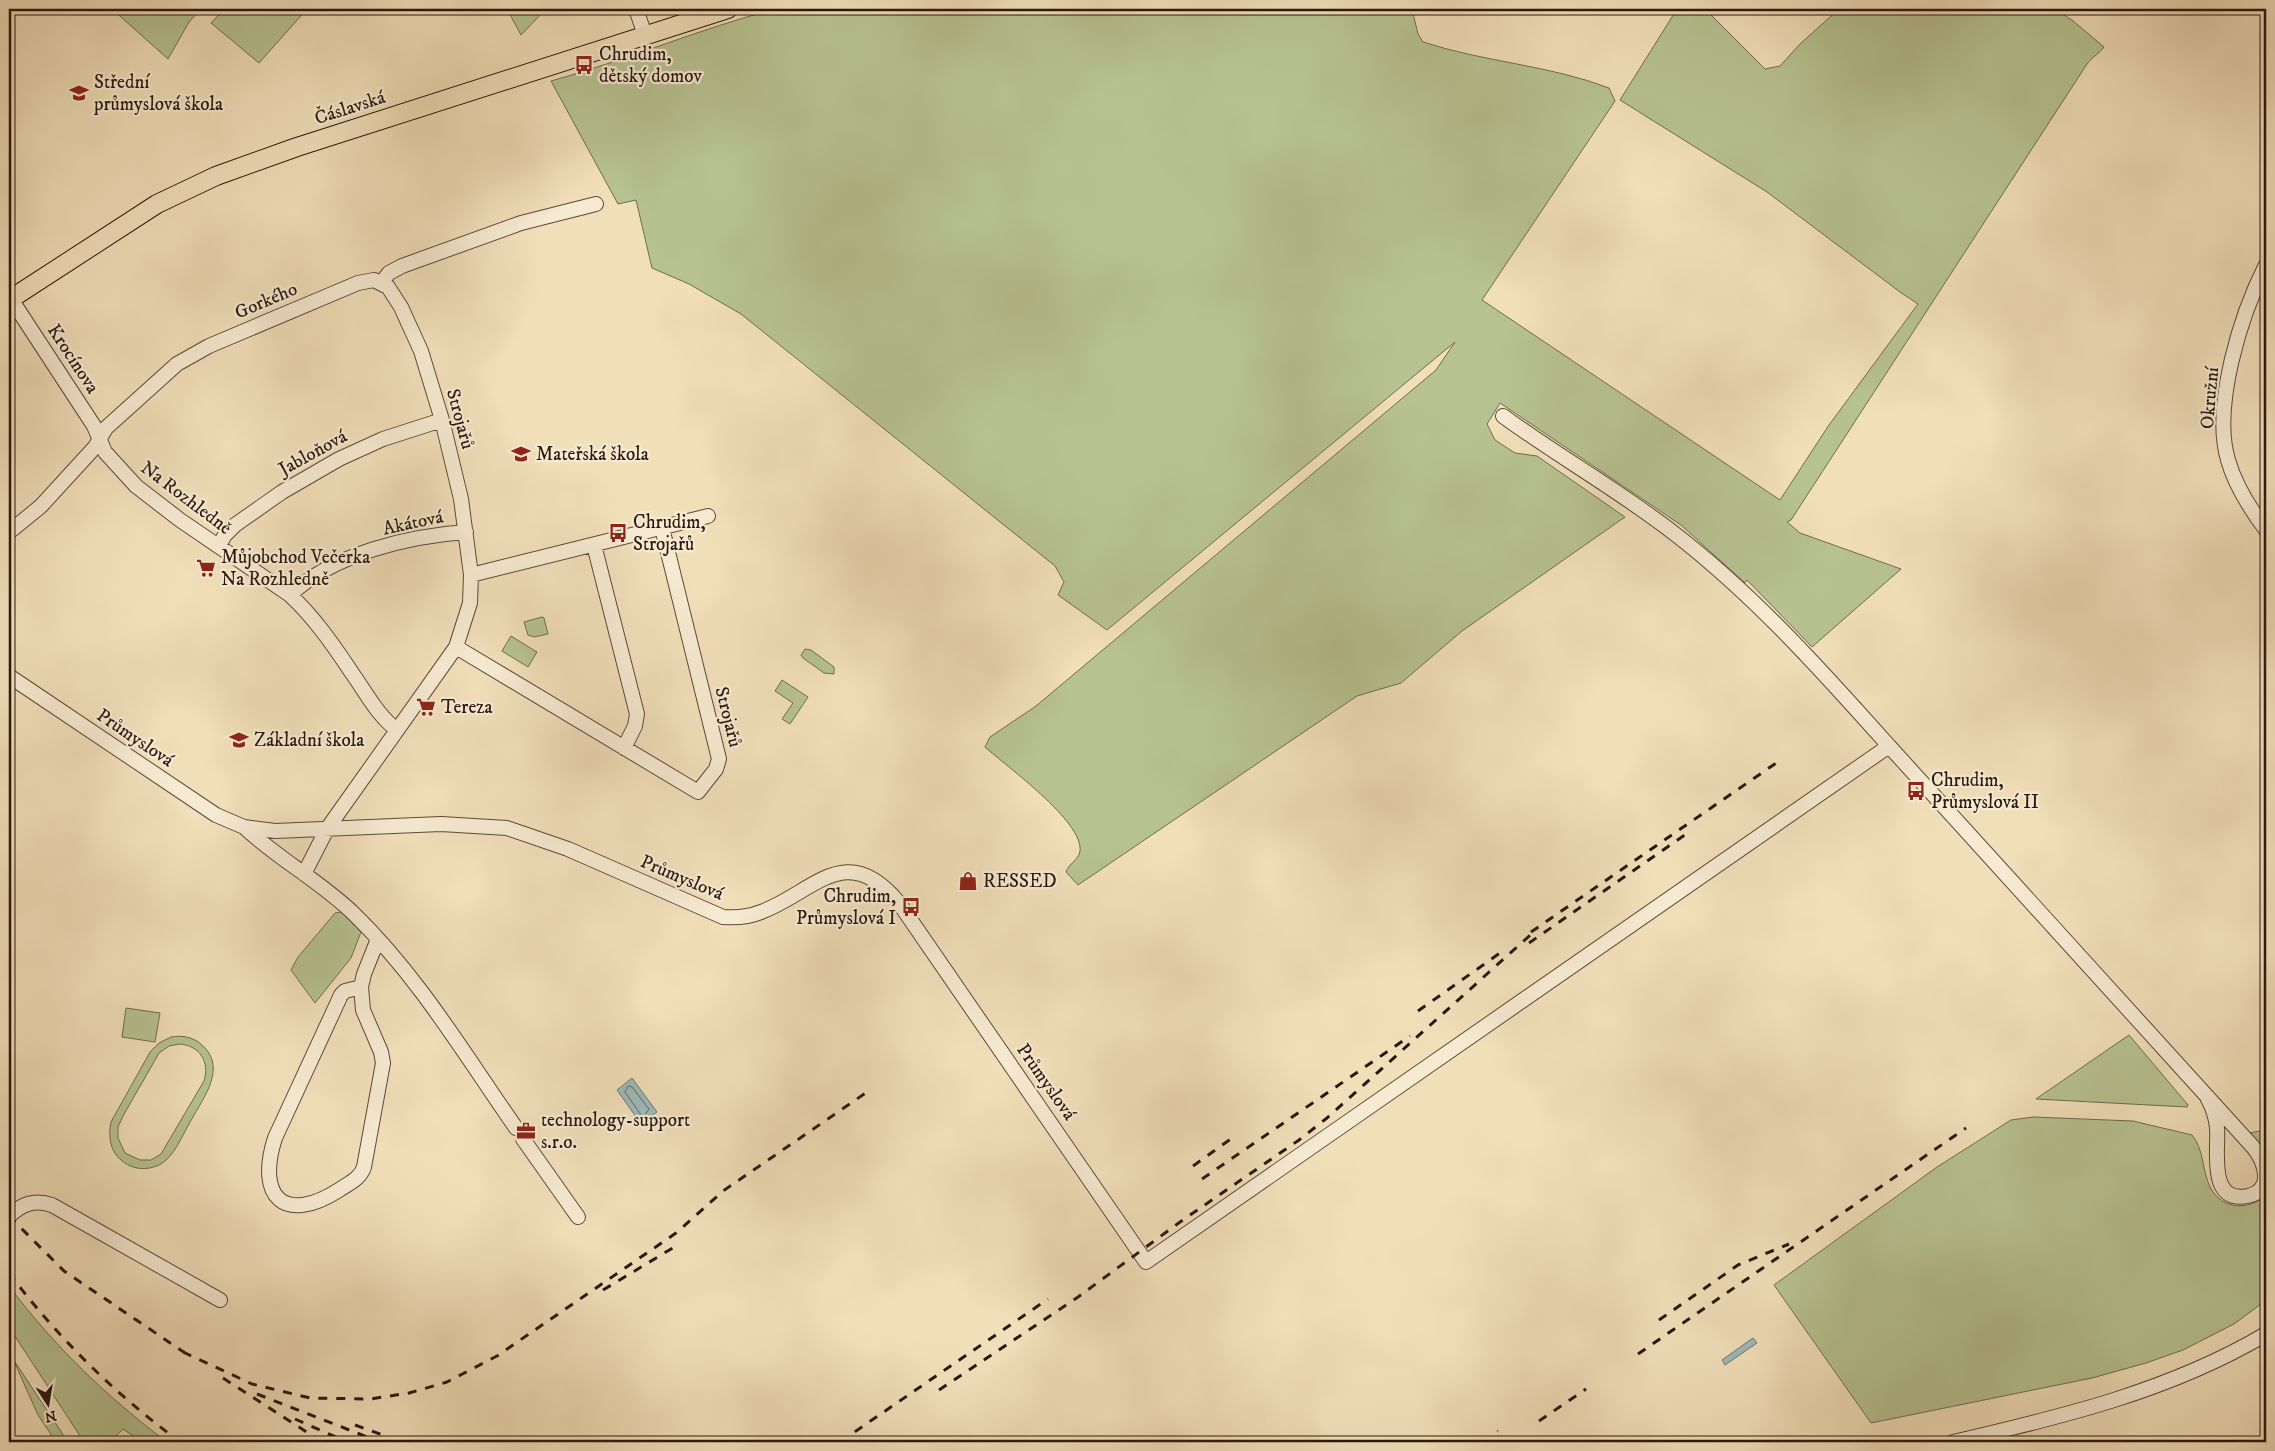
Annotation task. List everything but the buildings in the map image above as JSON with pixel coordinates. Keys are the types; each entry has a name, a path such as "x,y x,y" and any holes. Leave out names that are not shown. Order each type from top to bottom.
{"main road":[{"name":"Čáslavská","path":"10,300 157,204 209,178 307,144 728,9"}],"street":[{"path":"636,9 645,35"},
{"path":"382,282 389,273 402,266 521,223 596,204"},
{"name":"Okružní","path":"2266,265 2261,291 2241,323 2226,398 2225,441 2227,458 2234,476 2266,530"},
{"name":"Gorkého","path":"9,532 40,506 100,442 106,428 189,356 358,283 369,280 382,282"},
{"name":"Strojařů","path":"304,874 327,829 456,647 470,603 471,575 461,499 442,420 413,333 395,297 382,282"},
{"name":"Krocínova","path":"10,300 94,426 100,442"},
{"path":"1503,416 1643,510 1714,565 1789,636 2253,1147 2264,1164 2266,1177 2264,1183 2251,1195 2232,1195 2226,1191 2219,1180 2216,1166 2217,1128 2208,1099"},
{"name":"Jabloňová","path":"219,545 232,527 316,471 383,439 442,420"},
{"name":"Na Rozhledně","path":"100,442 112,461 136,486 290,595 332,645 385,720 397,730"},
{"path":"471,575 708,516"},
{"name":"Strojařů","path":"624,748 698,792 718,766 719,755 662,528"},
{"name":"Akátová","path":"290,595 313,575 354,557 416,538 466,532"},
{"path":"456,647 624,748 636,726 637,714 594,545"},
{"name":"Průmyslová","path":"9,676 216,815 244,827 275,831 441,824 507,828 560,846 723,917 743,916 761,912 816,881 833,874 857,874 874,880 899,903 1146,1262 1889,746"},
{"name":"Průmyslová","path":"244,827 264,846 304,874 352,912 397,960 578,1217"},
{"path":"361,987 347,990 342,995 275,1138 269,1158 270,1179 276,1194 289,1205 307,1206 324,1199 358,1177 364,1167 382,1063 381,1052 363,1010 361,987 364,974 378,939"},
{"path":"9,1216 27,1203 39,1202 52,1205 220,1300"},
{"path":"1953,1442 2054,1417 2148,1389 2201,1369 2266,1334"}],"green space":[{"path":"112,9 201,9 189,22 168,59"},
{"path":"224,9 307,9 259,63 211,23"},
{"path":"507,9 546,9 521,35"},
{"path":"775,9 1412,9 1418,34 1423,42 1446,49 1563,74 1609,88 1615,101 1482,300 1780,500 1829,425 1918,304 1767,192 1620,100 1677,9 1705,9 1765,69 1780,66 1801,43 1839,9 2054,9 2072,20 2104,47 2087,64 1791,520 1787,522 1800,533 1901,569 1812,647 1747,580 1745,583 1681,525 1500,403 1487,424 1495,440 1515,453 1537,456 1625,517 1462,631 1401,683 1357,696 1078,885 1066,872 1078,857 1080,851 1078,839 1070,825 1042,795 985,747 990,737 1036,706 1436,370 1455,342 1107,630 1058,595 1064,582 1055,566 741,314 689,284 652,268 636,200 618,204 551,81"},
{"path":"544,618 548,634 534,637 528,635 524,622"},
{"path":"511,636 537,652 528,667 502,651"},
{"path":"805,649 811,650 834,667 834,674 824,673 803,658 801,655"},
{"path":"782,680 808,697 790,724 782,719 793,703 775,691"},
{"path":"341,912 361,932 351,958 315,1003 291,970 298,957 335,913"},
{"path":"126,1008 160,1013 155,1042 122,1037"},
{"path":"2129,1035 2188,1105 2187,1107 2036,1099"},
{"path":"175,1036 188,1037 196,1041 210,1055 213,1075 205,1095 177,1146 166,1161 151,1168 135,1168 125,1163 114,1152 110,1138 111,1122 150,1052 159,1043","holes":["187,1045 202,1056 206,1067 204,1081 161,1154 151,1160 140,1160 125,1153 118,1138 118,1127 159,1053 169,1046"]},
{"path":"2033,1117 2133,1121 2192,1135 2199,1147 2210,1187 2221,1200 2236,1206 2244,1206 2252,1204 2266,1195 2266,1307 2261,1304 2234,1324 2183,1350 2146,1363 2092,1378 1871,1423 1774,1285 1937,1167 2011,1120"},
{"path":"2266,1130 2266,1150 2249,1133"},
{"path":"9,1286 44,1329 82,1370 123,1407 167,1442 142,1442 123,1429 110,1442 84,1442 9,1327"},
{"path":"13,1359 68,1442 56,1442 38,1415"}],"water":[{"path":"632,1078 657,1112 641,1124 617,1090"},
{"path":"1753,1338 1757,1343 1725,1365 1722,1360"}],"railway":[{"path":"1531,932 1782,759"},
{"path":"1529,943 1689,832"},
{"path":"939,1390 1078,1297 1180,1222 1299,1140 1327,1118 1537,929"},
{"path":"1418,1011 1500,953"},
{"path":"1202,1179 1410,1036"},
{"path":"183,1352 252,1384 310,1398 370,1399 409,1393 447,1382 497,1356 676,1233 723,1191 870,1090"},
{"path":"1638,1354 1966,1128"},
{"path":"1193,1166 1235,1136"},
{"path":"9,1216 64,1271 188,1355"},
{"path":"1659,1320 1738,1265 1789,1244"},
{"path":"603,1290 676,1246"},
{"path":"9,1273 47,1320 88,1364 132,1404 180,1442"},
{"path":"840,1442 1048,1299"},
{"path":"223,1378 322,1442"},
{"path":"1539,1421 1586,1389"},
{"path":"257,1394 380,1442"},
{"path":"295,1419 347,1442"},
{"path":"355,1425 402,1442"},
{"path":"1483,1442 1498,1431"},
{"path":"1450,1442 1458,1437"}],"place":[{"name":"Chrudim, dětský domov","path":"584,65"},
{"name":"Střední průmyslová škola","path":"79,93"},
{"name":"Mateřská škola","path":"521,454"},
{"name":"Chrudim, Strojařů","path":"618,533"},
{"name":"Můjobchod Večerka Na Rozhledně","path":"206,568"},
{"name":"Tereza","path":"426,707"},
{"name":"Základní škola","path":"239,740"},
{"name":"Chrudim, Průmyslová II","path":"1916,791"},
{"name":"RESSED","path":"968,881"},
{"name":"Chrudim, Průmyslová I","path":"911,907"},
{"name":"technology-support s.r.o.","path":"526,1131"}]}
